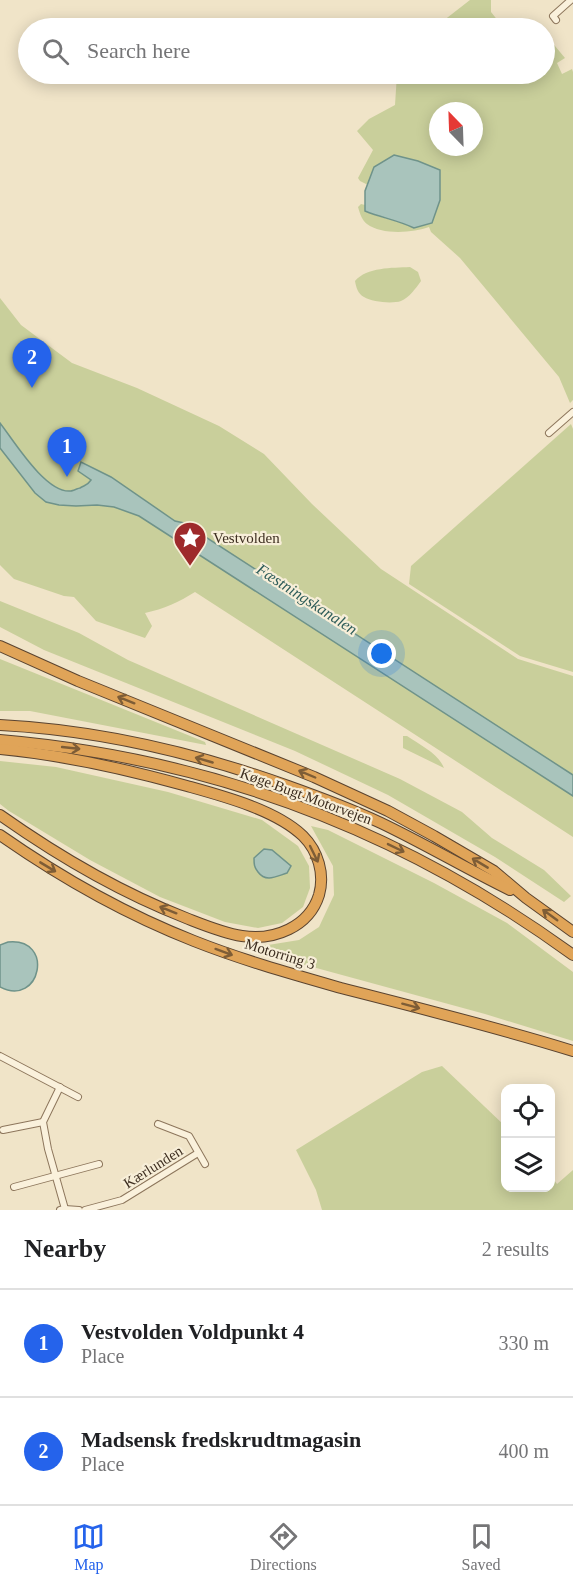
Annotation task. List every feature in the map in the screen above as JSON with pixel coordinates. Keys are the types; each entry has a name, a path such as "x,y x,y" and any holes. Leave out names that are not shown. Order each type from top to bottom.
{"highway":[{"path":"0,646 78,681 314,777 388,811 494,871 526,898 573,932"},
{"name":"Køge Bugt Motorvejen","path":"0,725 70,732 130,742 185,754 258,775 379,822 526,898"},
{"name":"Køge Bugt Motorvejen","path":"0,740 78,749 186,771 253,790 311,811 389,844 435,867 512,913 573,955"},
{"path":"0,749 71,759 153,777 243,803 272,816 291,827 312,847 319,862 321,879 319,893 307,917 286,932 259,937 225,932 123,891 84,870 0,815"},
{"name":"Motorring 3","path":"0,835 34,859 120,908 195,942 292,974 573,1051"}],"street":[{"path":"554,18 553,16 571,0"},
{"path":"549,433 573,412"},
{"path":"0,1056 78,1097"},
{"path":"60,1087 43,1122 62,1209 79,1210"},
{"path":"3,1131 43,1122"},
{"name":"Kærlunden","path":"158,1124 189,1137 205,1164"},
{"name":"Kærlunden","path":"85,1210 122,1200 198,1153"},
{"path":"14,1187 99,1164"}],"green space":[{"path":"470,0 491,0 491,12 496,18 447,18"},
{"path":"555,46 565,58 557,63 562,74 572,69 573,72 573,400 570,403 559,377 460,258 431,232 429,227 406,232 380,230 373,228 361,217 358,207 361,204 365,205 366,211 414,228 440,200 440,170 418,161 374,167 368,185 360,181 358,178 373,150 357,131 369,119 395,105 396,84 555,84"},
{"path":"410,267 418,272 421,281 404,300 387,302 372,300 362,296 358,290 355,281 366,273 380,269"},
{"name":"Vestvolden","path":"0,298 21,325 72,363 137,388 219,426 264,454 312,504 381,569 518,659 573,676 573,837 195,592 171,605 145,613 152,626 145,638 96,621 74,597 64,596 14,579 0,565"},
{"path":"571,424 573,429 573,672 520,656 409,584 411,566"},
{"path":"0,601 79,633 128,660 400,779 462,812 492,838 544,870 571,896 564,902 495,857 388,795 295,751 44,650 0,627"},
{"path":"0,659 205,742 206,745 30,711 0,711"},
{"path":"403,736 407,736 428,750 438,758 444,768 403,748"},
{"path":"0,761 56,767 168,792 262,820 298,846 309,866 310,888 303,907 282,923 258,928 225,922 160,897 90,860 0,804"},
{"path":"311,826 328,830 434,883 507,923 573,972 573,1041 485,1014 247,949 244,944 262,946 299,940 319,927 334,895 333,866"},
{"path":"442,1066 501,1122 501,1192 555,1192 555,1181 557,1184 573,1170 573,1210 322,1210 316,1190 296,1150 422,1072"}],"water":[{"path":"394,155 440,170 440,200 432,223 414,228 365,211 365,191 374,167"},
{"path":"0,423 31,465 51,484 61,490 71,491 88,484 91,480 78,471 81,462 111,477 175,521 184,523 573,775 573,796 139,516 114,507 59,505 46,502 35,493 0,448"},
{"path":"264,849 272,850 291,866 287,873 272,878 261,875 255,867 254,858"},
{"path":"8,942 23,943 32,950 37,960 37,970 33,981 25,988 14,991 0,987 0,945"}],"place":[{"name":"Madsensk fredskrudtmagasin","path":"32,388"},
{"name":"Vestvolden Voldpunkt 4","path":"67,477"},
{"name":"Vestvolden","path":"190,567"}],"water label":[{"name":"Fæstningskanalen","path":"307,599"}]}
